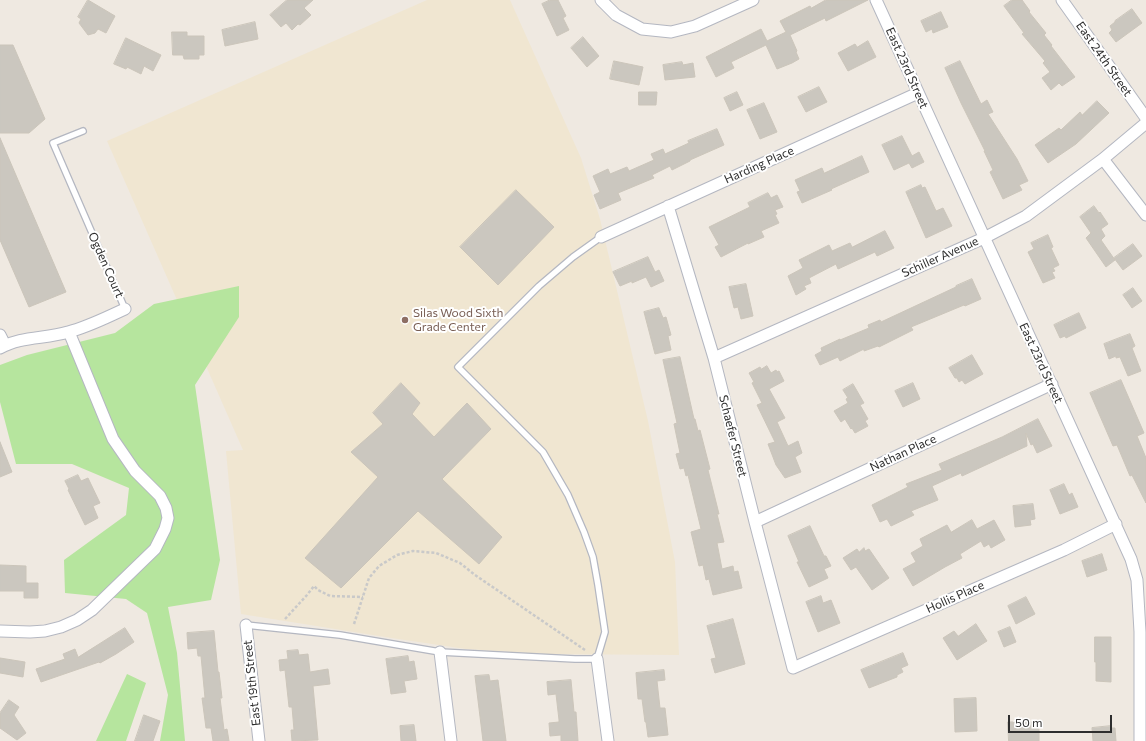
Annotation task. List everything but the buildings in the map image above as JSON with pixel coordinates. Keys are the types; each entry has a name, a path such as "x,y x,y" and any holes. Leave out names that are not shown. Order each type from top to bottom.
{"street":[{"path":"601,0 616,15 642,29 671,32 695,26 753,0"},
{"name":"East 23rd Street","path":"876,0 1131,559 1137,580 1140,632 1140,741"},
{"name":"East 24th Street","path":"1062,0 1146,118"},
{"name":"Harding Place","path":"601,237 918,93"},
{"name":"Schiller Avenue","path":"714,358 984,238 1026,216 1103,159 1146,123"},
{"path":"1103,159 1146,216"},
{"name":"Schaefer Street","path":"668,206 714,358 793,668"},
{"name":"Ogden Court","path":"2,347 30,338 52,336 69,332 125,309"},
{"path":"0,631 30,632 61,628 77,620 92,610 155,549 166,529 168,518 166,508 160,496 135,471 113,439 69,332"},
{"path":"0,335 2,347"},
{"name":"Nathan Place","path":"755,522 1052,384"},
{"name":"Hollis Place","path":"793,668 1064,550 1116,524"},
{"name":"East 19th Street","path":"246,624 258,741"},
{"path":"440,652 451,741"},
{"path":"597,659 608,741"}],"lane":[{"name":"Ogden Court","path":"83,130 53,143 125,309"},
{"path":"246,624 340,635 440,652 575,660 597,659 605,632 598,585 593,557 587,538 568,495 543,452 458,367 539,286 573,257 601,237"}],"path":[{"path":"354,624 369,578 379,566 397,555 413,551 436,552 460,563 475,575 586,650"},
{"path":"285,619 314,586 318,590 330,596 363,597"}],"shaded area":[{"name":"Silas Wood Sixth Grade Center","path":"427,0 510,0 581,158 600,219 648,421 675,562 679,655 542,654 466,649 241,614 226,451 243,450 107,141"}],"green space":[{"path":"239,286 239,317 195,385 220,560 211,600 168,607 177,653 185,741 160,741 168,695 147,613 126,599 65,593 64,560 126,515 129,488 72,464 16,464 0,402 0,365 27,355 115,333 154,304"},
{"path":"127,674 146,683 126,741 96,741"}],"place":[{"name":"Silas Wood Sixth Grade Center","path":"405,320"}]}
